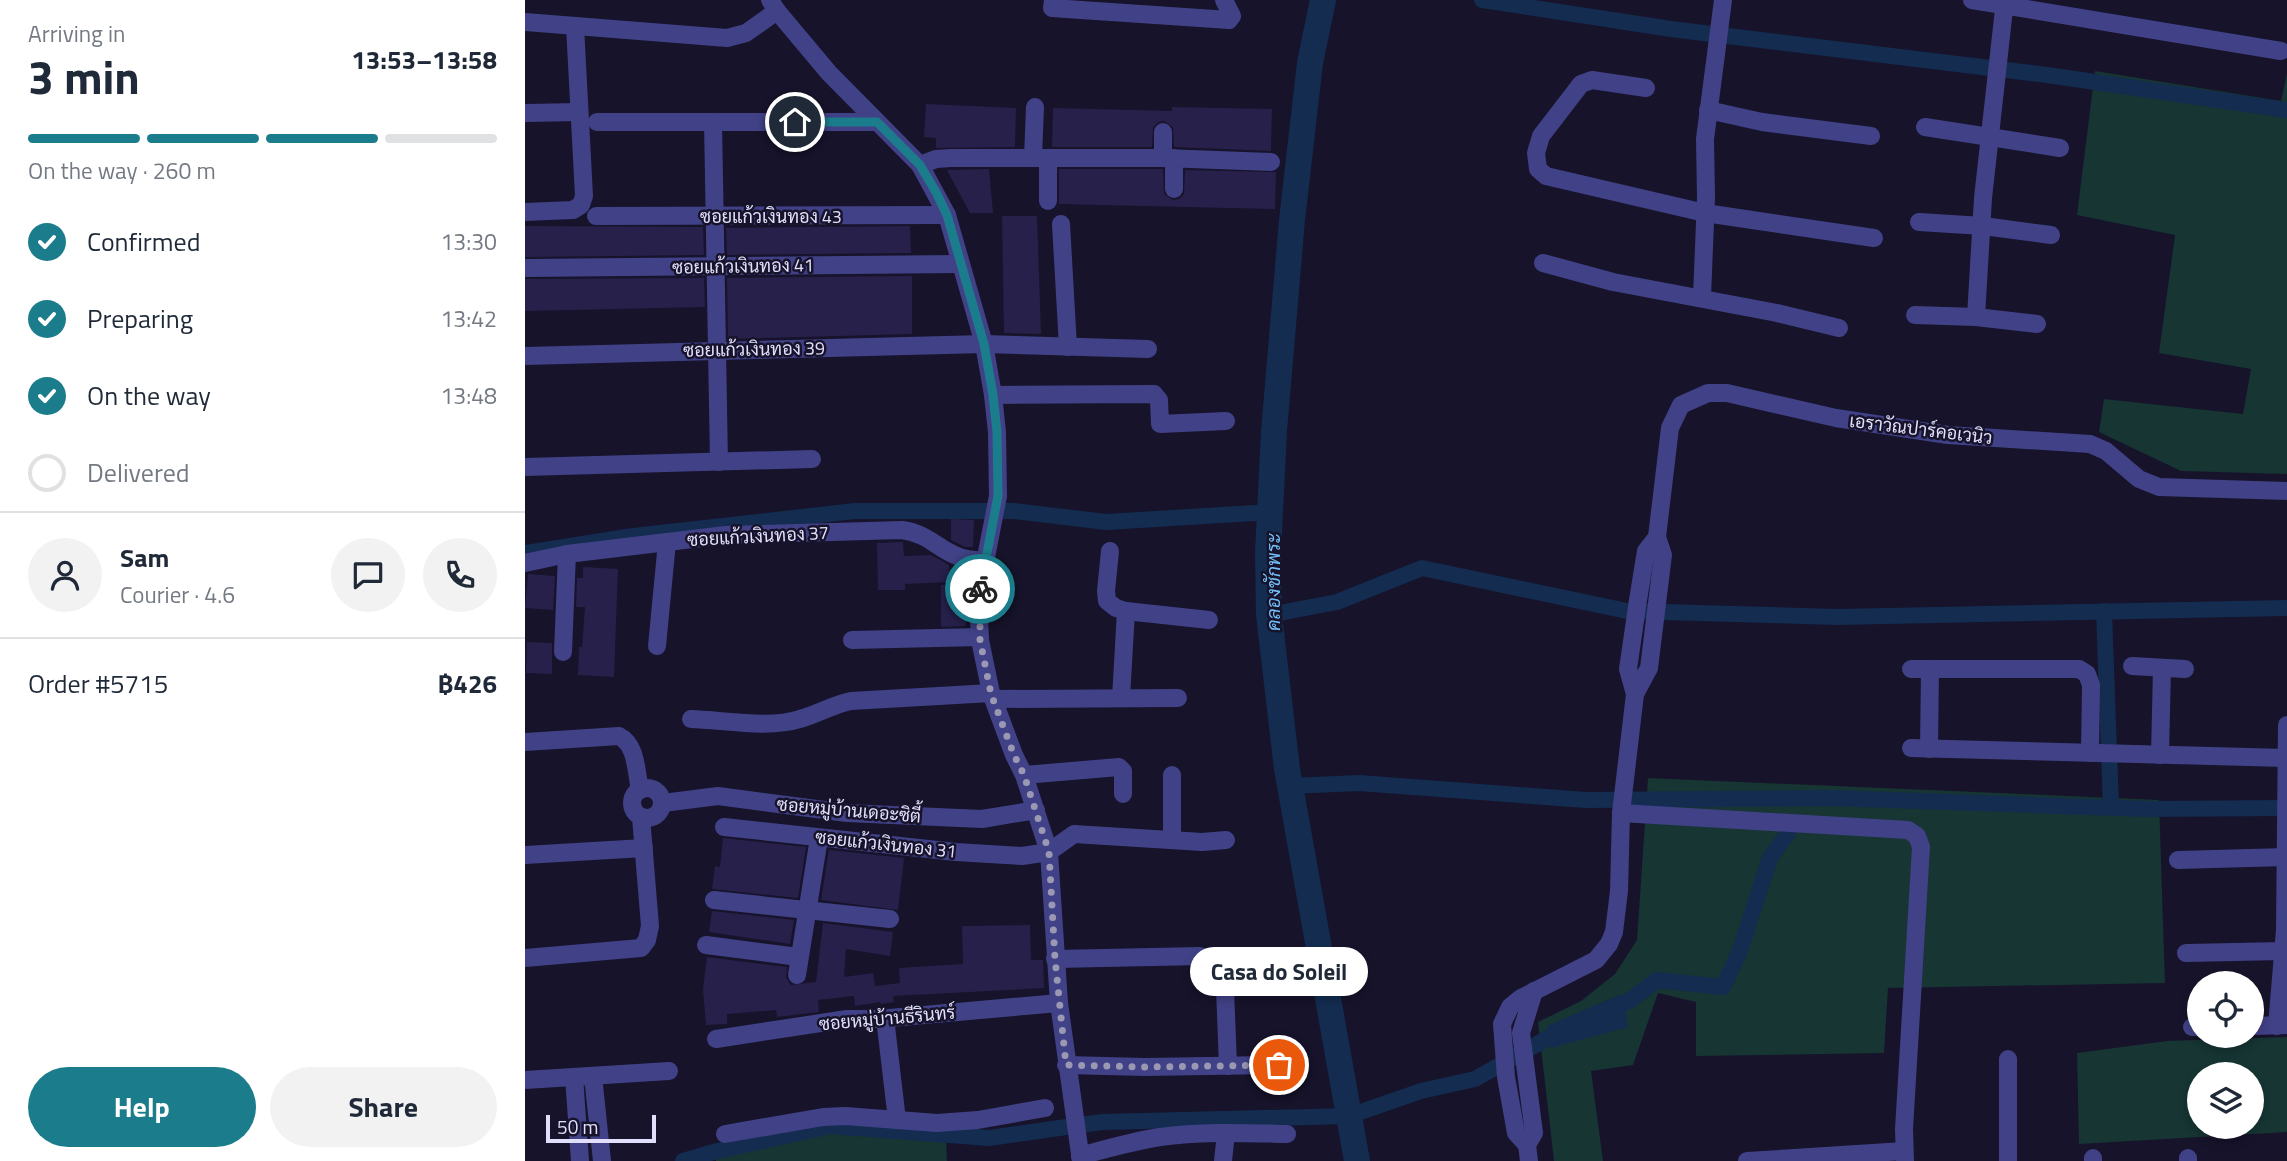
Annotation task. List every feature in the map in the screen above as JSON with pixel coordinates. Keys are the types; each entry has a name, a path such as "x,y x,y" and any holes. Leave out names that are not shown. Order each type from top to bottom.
{"street":[{"path":"1053,0 1052,8 1229,20 1232,16 1224,0"},
{"path":"1972,0 2005,3 2281,51"},
{"path":"1702,297 1705,139 1723,1"},
{"path":"1976,317 1983,198 2005,3"},
{"path":"525,22 727,38 746,33 773,5 829,73 920,165 947,215 984,344 993,395 997,432 998,496 978,598 980,637 992,696 1024,775 1049,852 1059,1003 1080,1154 1161,1137 1226,1133 1287,1134"},
{"path":"525,212 573,210 581,205 584,196 575,26"},
{"path":"1646,88 1592,80 1581,84 1541,136 1536,153 1538,169 1546,176 1705,213 1874,238"},
{"path":"1035,107 1048,201"},
{"path":"1708,110 1762,122 1871,136"},
{"path":"525,113 579,112"},
{"path":"597,122 877,122"},
{"path":"713,122 719,462"},
{"path":"1925,127 2060,148"},
{"path":"1163,132 1174,189"},
{"path":"920,165 936,159 951,158 1168,158 1271,162"},
{"name":"ซอยแก้วเงินทอง 43","path":"596,216 947,215"},
{"path":"1919,222 1983,226 2051,235"},
{"path":"1061,224 1068,347"},
{"path":"1543,263 1613,282 1702,297 1839,328"},
{"name":"ซอยแก้วเงินทอง 41","path":"525,268 960,264"},
{"path":"1915,315 1976,317 2037,324"},
{"name":"ซอยแก้วเงินทอง 39","path":"525,356 984,344 1149,349"},
{"name":"เอราวัณปาร์คอเวนิว","path":"1519,1010 1534,991 1596,960 1609,944 1614,932 1619,891 1621,812 1635,694 1649,668 1655,547 1670,428 1681,405 1708,393 1727,393 1836,418 1948,435 2090,444 2106,451 2139,479 2159,487 2287,491"},
{"path":"993,395 1154,394 1160,400 1160,424 1226,421"},
{"path":"525,467 812,459"},
{"name":"ซอยแก้วเงินทอง 37","path":"525,563 568,554 726,535 902,530 917,532 930,538 955,556 985,561"},
{"path":"657,646 667,542"},
{"name":"เอราวัณปาร์คอเวนิว","path":"1635,694 1628,669 1655,547"},
{"path":"1110,551 1107,601 1116,608 1209,620"},
{"path":"563,652 568,554"},
{"path":"1121,698 1126,611"},
{"path":"852,640 980,637"},
{"path":"2132,666 2185,669"},
{"path":"2160,755 2162,668"},
{"path":"1929,749 1920,669 2079,669 2087,674 2091,685 2103,753"},
{"path":"691,719 776,723 800,719 832,705 851,701 992,696 1178,698"},
{"path":"2264,1026 2282,1025 2283,951 2286,930 2287,725"},
{"path":"525,743 619,736 628,741 632,750 640,790"},
{"path":"1911,748 2286,758"},
{"path":"1024,775 1119,767 1122,771 1123,794"},
{"path":"1172,840 1173,775"},
{"path":"525,958 641,948 647,940 650,926 641,817 632,807 633,797 640,790 655,790 663,803"},
{"name":"ซอยหมู่บ้านเดอะซิตี้","path":"641,817 656,816 663,803 719,796 859,814 982,819 1036,810"},
{"path":"1621,812 1908,830 1917,836 1921,848 1905,1156 1747,1161"},
{"name":"ซอยแก้วเงินทอง 31","path":"724,827 956,852 1022,856 1049,852"},
{"path":"1049,852 1074,834 1202,842 1226,840"},
{"path":"706,946 798,966 819,838"},
{"path":"525,855 644,848"},
{"path":"2178,860 2286,857"},
{"path":"714,900 890,919"},
{"path":"2186,953 2283,951"},
{"path":"1055,959 1200,956"},
{"path":"1224,963 1228,1066"},
{"name":"ซอยหมู่บ้านธีรินทร์","path":"716,1039 847,1019 1059,1003"},
{"path":"1519,1010 1534,1124 1528,1153"},
{"path":"1519,1010 1502,1024 1506,1077 1516,1133 1528,1153"},
{"path":"885,1018 897,1120"},
{"path":"2008,1059 2008,1161"},
{"path":"1066,1065 1279,1065"},
{"path":"525,1080 669,1071"},
{"path":"593,1076 602,1161"},
{"path":"574,1077 580,1161"},
{"path":"725,1134 823,1117 845,1116 937,1123 978,1120 1045,1108"},
{"path":"1223,1161 1226,1133"}],"green space":[{"path":"2095,71 2281,101 2287,73 2287,474 2181,471 2099,432 2104,399 2243,414 2251,369 2159,353 2175,235 2077,215"},
{"path":"1648,778 2159,800 2165,983 1888,988 1884,1053 1696,1056 1696,1002 1658,993 1633,1065 1591,1071 1603,1161 1554,1161 1538,1022 1581,1001 1615,974 1637,940"},
{"path":"2287,1037 2287,1132 2264,1133 2264,1062 2187,1062 2187,1138 2079,1144 2077,1053 2187,1040 2187,1048 2264,1048 2264,1038"},
{"path":"829,1132 946,1140 947,1161 716,1161 716,1158"}],"water":[{"path":"1619,995 1628,1027 1551,1048 1547,1026"}],"building":[{"path":"926,104 1016,108 1015,147 936,148 936,138 924,137"},
{"path":"1172,107 1272,109 1271,151 1174,147 1173,127 1164,121 1153,127 1152,147 1052,147 1053,108 1172,111"},
{"path":"989,169 993,213 970,213 947,170"},
{"path":"1059,169 1163,169 1164,194 1173,200 1184,194 1185,170 1276,172 1275,209 1059,204"},
{"path":"1002,216 1037,216 1041,334 1004,333"},
{"path":"525,226 703,227 704,255 525,257"},
{"path":"910,226 911,253 727,255 726,228"},
{"path":"912,276 912,334 728,339 727,278"},
{"path":"704,278 705,307 525,311 525,279"},
{"path":"951,519 974,520 973,547 965,547 951,540"},
{"path":"903,542 904,556 931,555 949,565 950,582 905,584 905,590 878,590 877,543"},
{"path":"583,567 618,569 614,677 578,675 585,607 576,607 577,578 583,578"},
{"path":"528,574 555,576 553,610 525,608"},
{"path":"965,584 966,626 941,627 941,585"},
{"path":"527,642 552,643 552,674 526,673"},
{"path":"723,838 806,847 798,898 712,889 715,866 720,867"},
{"path":"829,850 904,858 898,910 821,900"},
{"path":"712,911 794,920 790,944 709,932"},
{"path":"823,923 893,932 890,956 846,949 844,977 873,973 875,986 900,983 899,968 963,964 962,926 1030,925 1031,960 1043,960 1044,988 893,996 894,1002 855,1006 854,996 818,1000 819,1012 777,1017 776,1010 727,1014 727,1024 706,1025 703,989 707,957 787,967 786,978 791,985 816,982"}],"waterway":[{"name":"คลองชักพระ","path":"1323,0 1310,63 1292,220 1274,431 1268,553 1269,615 1287,769 1357,1161"},
{"path":"1482,0 1671,29 2047,75 2287,110"},
{"path":"525,553 633,536 855,511 1014,511 1106,522 1272,512"},
{"path":"1269,615 1337,602 1422,568 1627,611 1837,617 2287,608"},
{"path":"2104,611 2111,807"},
{"path":"1290,786 1359,783 1586,800 1833,798 2145,809 2287,808"},
{"path":"1602,1012 1629,1001 1657,980 1723,987 1739,953 1770,858 1788,833"},
{"path":"683,1161 830,1126 989,1138 1102,1122 1349,1116 1421,1091 1475,1079 1566,1028"}],"way so far":[{"path":"980,589 980,640 991,694 1024,775 1049,852 1055,959 1066,1065 1279,1065"}],"place":[{"name":"Casa do Soleil","path":"1279,1065"}],"route":[{"path":"795,122 877,122 920,165 947,215 984,344 997,432 998,496 980,589"}]}
